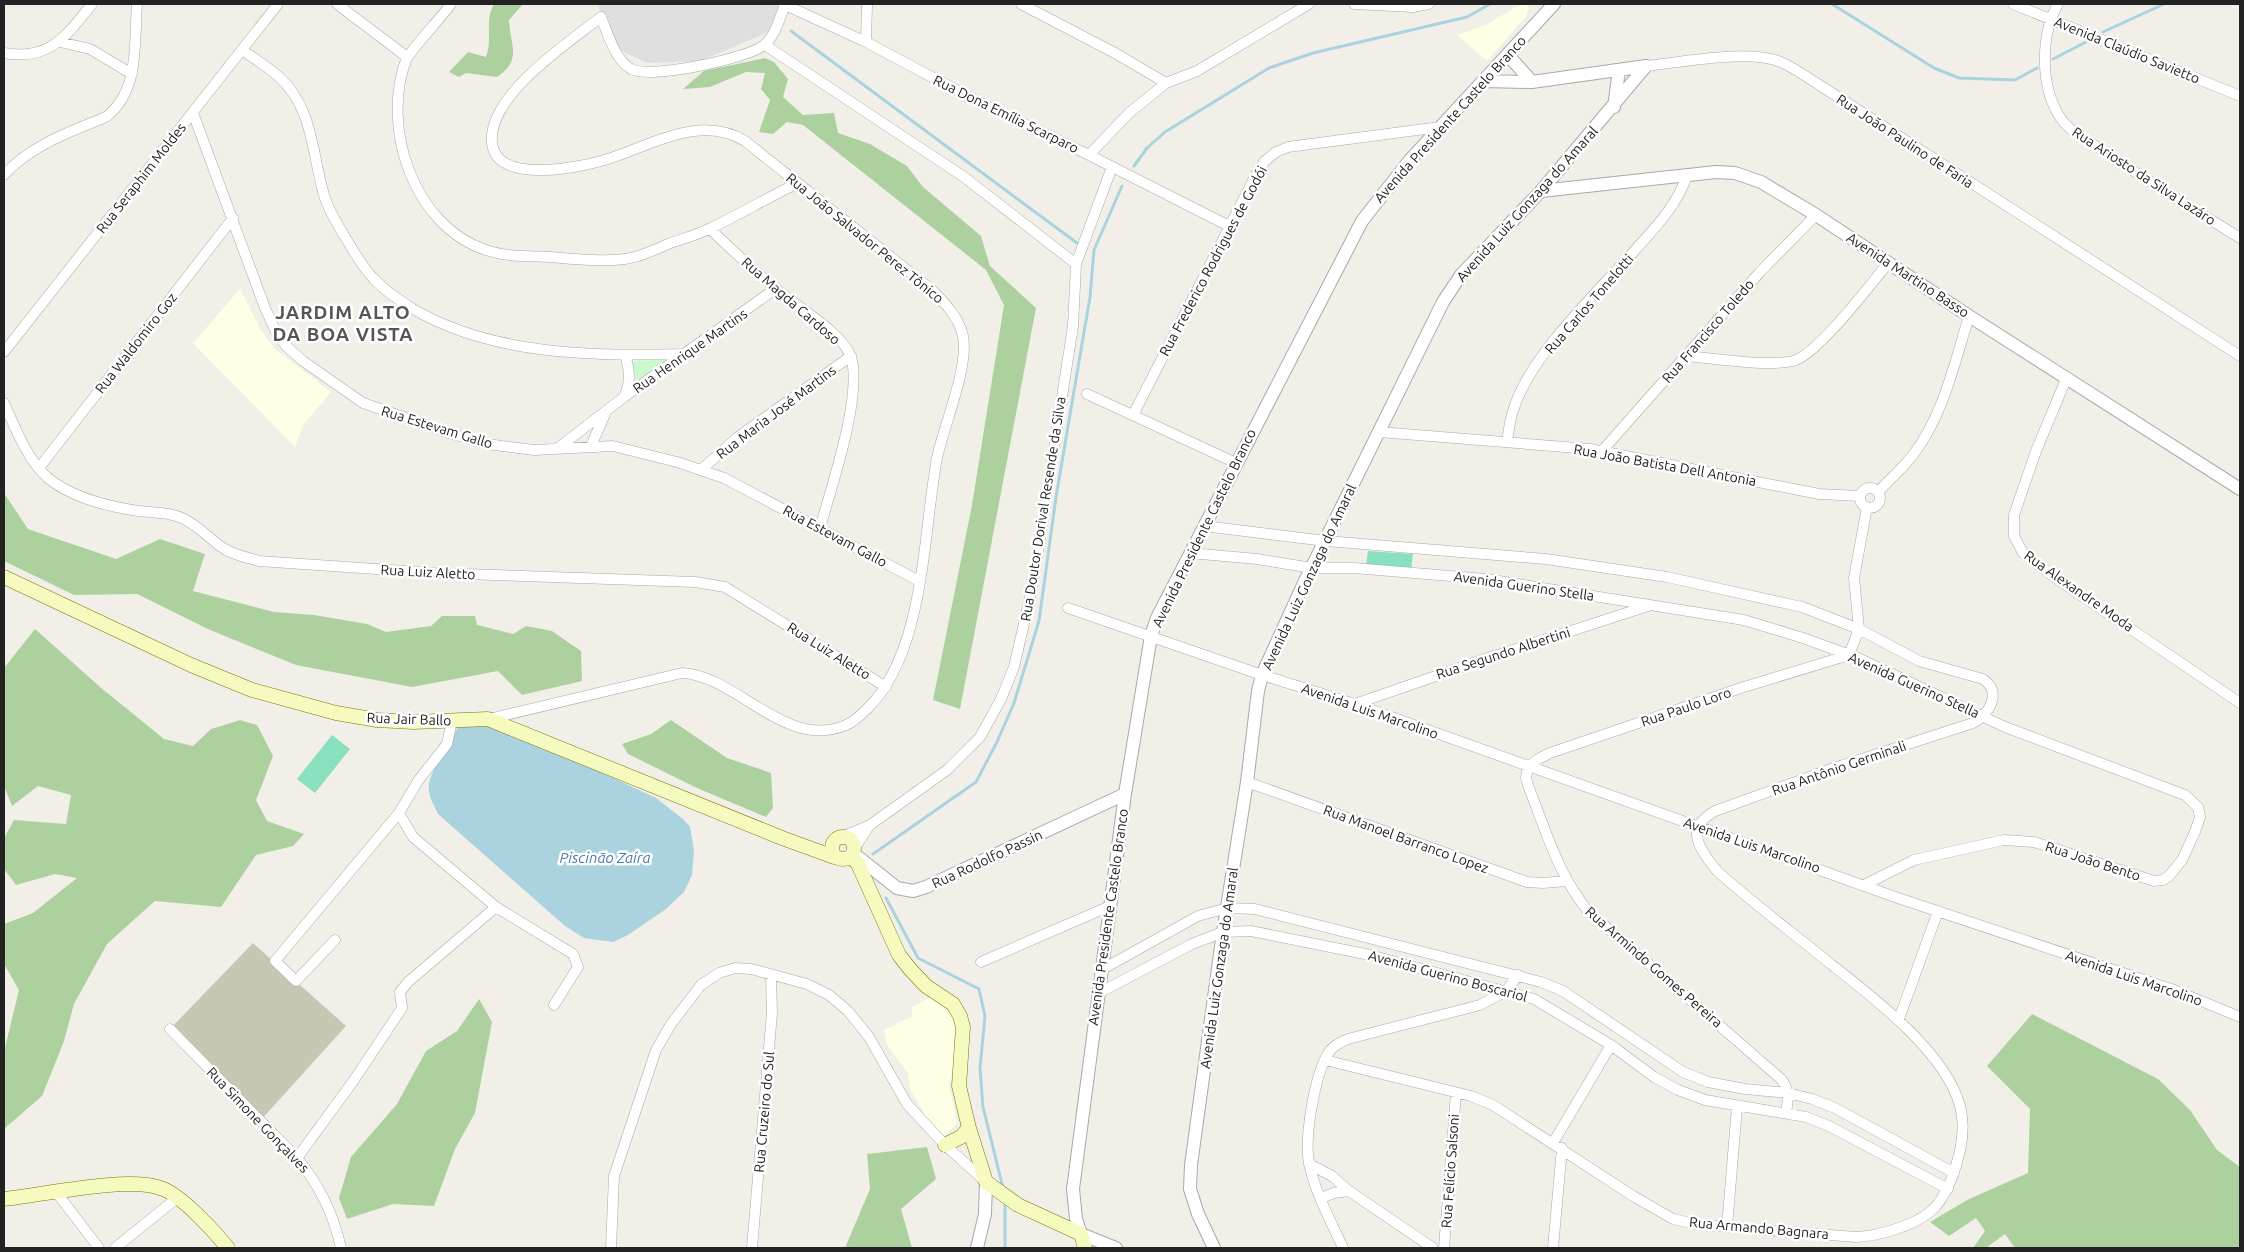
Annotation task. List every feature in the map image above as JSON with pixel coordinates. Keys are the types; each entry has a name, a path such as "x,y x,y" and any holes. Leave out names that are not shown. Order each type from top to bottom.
{"main road":[{"name":"Rua Jair Ballo","path":"4,576 191,665 252,690 336,713 377,720 452,721 488,719 790,841 847,855"},
{"name":"Rua Jair Ballo","path":"790,841 838,839"},
{"path":"847,855 848,839 838,839 831,848 847,855 861,873 899,955 926,986 953,1004 960,1016 963,1027 959,1086 969,1128 986,1182 1018,1206 1081,1234"},
{"path":"945,1145 961,1137 969,1128"},
{"path":"4,1198 112,1185 140,1185 163,1189 177,1198 210,1228 228,1248"},
{"name":"Avenida Presidente Castelo Branco","path":"1081,1234 1085,1248"}],"street":[{"path":"4,53 24,54 40,52 60,42 92,4"},
{"path":"4,175 21,158 40,146 106,117 115,110 128,90 132,74 137,4"},
{"name":"Rua Seraphim Moldes","path":"4,352 278,4"},
{"path":"337,4 407,57"},
{"path":"452,4 407,57 398,95 397,112 399,135 416,187 432,211 453,232 469,243 486,250 511,255 622,259 643,254 710,229 798,183"},
{"path":"784,4 772,34 765,45 964,177 1076,264"},
{"name":"Rua Dona Emília Scarparo","path":"784,4 866,42 1008,116 1229,226"},
{"path":"866,42 867,4"},
{"path":"1021,4 1128,60 1166,84"},
{"path":"1089,155 1129,113 1166,84 1197,71 1309,4"},
{"path":"1354,4 1413,7 1429,4"},
{"name":"Avenida Presidente Castelo Branco","path":"1081,1234 1076,1218 1073,1189 1097,994 1125,794 1151,636 1157,618 1362,220 1390,184 1440,127 1554,4"},
{"name":"Avenida Claúdio Savietto","path":"2013,4 2240,96"},
{"path":"2049,18 2058,4"},
{"name":"Rua João Salvador Perez Tônico","path":"488,719 682,672 700,675 785,722 802,728 834,729 848,725 864,712 886,687 901,655 908,635 926,549 937,456 960,370 963,336 953,314 931,289 745,141 720,132 694,131 674,135 609,158 543,170 507,166 498,158 492,142 496,119 505,103 550,58 601,17 619,56 626,65 639,72 648,73 722,61 748,53 765,45"},
{"name":"Rua Ariosto da Silva Lazáro","path":"2049,18 2044,76 2058,114 2069,128 2149,182 2240,238"},
{"path":"60,42 90,49 132,74"},
{"path":"242,50 280,77 302,107 309,128 324,196 334,220 360,262 387,292 426,316 448,326 512,346 625,355 686,354"},
{"path":"1508,55 1532,82"},
{"name":"Rua João Paulino de Faria","path":"1484,81 1532,82 1646,66 1730,57 1765,58 1781,62 2240,356"},
{"name":"Avenida Luiz Gonzaga do Amaral","path":"1212,1247 1190,1189 1191,1165 1223,932 1247,782 1258,692 1262,676 1312,568 1443,302 1462,274 1541,191 1614,107 1646,66"},
{"path":"1614,107 1619,70"},
{"path":"2230,92 2240,87"},
{"name":"Rua Estevam Gallo","path":"193,113 265,308 277,334 286,346 303,361 340,388 363,402 449,433 513,448 613,446 702,469 820,528 919,581"},
{"name":"Rua Frederico Rodrigues de Godói","path":"1133,415 1229,226 1265,161 1276,152 1298,145 1440,127"},
{"name":"Rua Doutor Dorival Resende da Silva","path":"838,839 870,826 947,770 980,737 1001,699 1014,667 1032,589 1074,326 1076,264 1112,167"},
{"name":"Avenida Martino Basso","path":"1541,191 1716,172 1735,173 1761,182 1816,215 1969,316 2240,489"},
{"name":"Rua Carlos Tonelotti","path":"1506,441 1514,408 1520,393 1551,344 1658,225 1679,196 1688,175"},
{"name":"Rua Francisco Toledo","path":"1602,451 1760,272 1816,215"},
{"name":"Rua Waldomiro Goz","path":"39,468 233,218"},
{"name":"Rua Magda Cardoso","path":"710,229 776,289 828,330 851,356 853,370 852,404 820,528"},
{"path":"1685,356 1778,363 1799,359 1812,352 1819,345 1889,262"},
{"name":"Rua Henrique Martins","path":"558,448 624,397 776,289"},
{"path":"1878,492 1913,456 1926,436 1949,380 1969,316"},
{"path":"624,397 629,386 630,374 625,355"},
{"name":"Rua Maria José Martins","path":"702,469 738,436 851,356"},
{"name":"Rua Alexandre Moda","path":"2067,377 2036,451 2014,515 2012,525 2017,544 2023,554 2057,579 2240,703"},
{"path":"1087,394 1236,463"},
{"name":"Rua Luiz Aletto","path":"4,403 25,446 47,477 73,494 102,504 183,518 198,527 222,547 238,556 259,561 434,573 695,582 726,588 886,687"},
{"name":"Rua Henrique Martins","path":"591,446 605,413"},
{"name":"Rua João Batista Dell Antonia","path":"1379,432 1506,441 1602,451 1819,494 1860,496"},
{"path":"1867,488 1873,488 1878,492 1880,498 1877,505 1867,507 1861,503 1860,496 1862,491 1867,488"},
{"path":"1849,655 1859,629 1854,578 1867,507"},
{"name":"Avenida Guerino Stella","path":"1190,553 1257,559 1312,568 1354,568 1486,579 1744,620 1849,655 1984,717 1992,702 1991,689 1988,683 1978,678 1919,662 1859,629 1802,607 1667,577 1606,567 1546,559 1326,540 1204,526"},
{"name":"Rua Segundo Albertini","path":"1355,704 1430,677 1651,605"},
{"name":"Avenida Luis Marcolino","path":"1068,608 1262,676 1355,704 1938,911 2178,991 2240,1017"},
{"name":"Rua Paulo Loro","path":"1528,767 1550,753 1744,687 1849,655"},
{"name":"Rua Antônio Germinali","path":"1697,826 1705,817 1715,811 1834,768 1973,723 1984,717"},
{"name":"Rua João Bento","path":"1864,885 1914,860 2004,840 2034,842 2154,881 2169,876 2182,860 2200,817 2198,807 2185,795 1984,717"},
{"path":"335,940 296,981 275,961 399,813 418,781 447,744 452,721"},
{"name":"Rua Armindo Gomes Pereira","path":"1528,767 1526,778 1528,788 1567,881 1589,912 1771,1069 1786,1086 1788,1093"},
{"name":"Rua Manoel Barranco Lopez","path":"1247,782 1527,882 1543,884 1567,881"},
{"name":"Rua Rodolfo Passin","path":"847,855 897,888 913,891 926,887 1125,794"},
{"path":"399,813 414,837 496,907 574,954 578,967 554,1005"},
{"name":"Rua Doutor Dorival Resende da Silva","path":"847,855 870,826"},
{"name":"Rua Armando Bagnara","path":"1325,1060 1493,1104 1657,1211 1695,1224 1778,1232 1872,1236 1909,1223 1929,1213 1939,1203 1948,1189 1963,1142 1964,1123 1960,1105 1944,1074 1899,1019 1717,871 1703,853 1697,839 1697,826"},
{"path":"981,962 1110,906"},
{"path":"297,1158 354,1080 402,1008 400,992 408,982 496,907"},
{"name":"Avenida Guerino Boscariol","path":"1101,970 1198,916 1227,908 1255,909 1518,975 1563,991 1683,1072 1708,1082 1745,1089 1788,1093"},
{"path":"1899,1019 1938,911"},
{"name":"Avenida Guerino Boscariol","path":"1097,994 1192,944 1223,932 1251,931 1370,956 1534,999 1611,1045 1654,1077 1678,1090 1706,1100 1737,1107 1786,1113"},
{"path":"611,1248 614,1176 660,1043 685,1004 701,985 719,974 735,968 751,969 771,976 807,984 829,995 848,1011 869,1037 908,1104 945,1145 986,1182 985,1214 977,1248"},
{"path":"1343,1248 1321,1198 1309,1164 1308,1134 1318,1084 1329,1052 1337,1044 1348,1039 1480,1005 1506,991 1518,975"},
{"name":"Rua Cruzeiro do Sul","path":"752,1248 772,1013 771,976"},
{"name":"Rua Simone Gonçalves","path":"170,1029 297,1158 314,1179 336,1223 341,1248"},
{"path":"1553,1248 1557,1146 1611,1045"},
{"name":"Rua Felício Salsoni","path":"1444,1248 1456,1093"},
{"path":"1948,1189 1829,1126 1806,1117 1786,1113 1788,1093 1812,1099 1835,1108 1954,1173"},
{"path":"1727,1227 1737,1107"},
{"path":"1309,1164 1327,1173 1349,1191 1433,1248"},
{"path":"1321,1198 1334,1193 1349,1191"},
{"path":"56,1192 99,1248"},
{"path":"115,1248 177,1198"},
{"path":"1081,1234 1116,1248"}],"shaded area":[{"path":"597,4 800,4 764,34 700,61 647,63 620,50"},
{"path":"1521,4 1529,4 1527,15 1487,61 1457,35 1486,25"},
{"path":"240,289 261,330 275,349 331,392 303,425 295,447 193,343"},
{"path":"253,943 346,1026 260,1121 170,1029"},
{"path":"933,996 951,1014 959,1031 955,1062 949,1085 957,1123 944,1137 931,1126 910,1089 908,1073 887,1045 884,1030 912,1016 912,1007"}],"green space":[{"path":"494,4 523,4 509,20 513,52 510,64 497,77 466,73 459,77 449,72 468,52 486,57 489,43 490,17"},
{"path":"765,58 774,62 788,79 783,97 803,115 834,113 838,133 870,144 907,166 923,187 981,236 990,266 1036,308 960,709 933,700 972,505 1004,305 986,270 803,125 787,122 773,134 759,132 770,100 761,89 765,73 746,72 710,87 683,89 704,71"},
{"path":"674,359 637,380 630,362"},
{"path":"4,493 28,529 116,559 160,539 205,554 193,591 274,612 314,615 367,624 386,632 431,626 442,616 475,616 477,625 513,634 526,626 552,631 581,651 582,681 522,695 498,671 412,687 296,665 210,630 137,594 74,595 4,561"},
{"path":"1368,551 1413,554 1411,570 1366,565"},
{"path":"35,629 100,687 164,739 193,746 211,729 240,720 257,725 273,756 256,800 267,821 304,834 293,846 256,855 221,907 155,901 107,944 74,1004 64,1041 42,1096 4,1129 4,1052 19,990 4,964 4,924 33,913 77,878 55,874 16,885 4,869 4,838 14,820 66,824 71,795 38,786 12,806 4,786 4,668"},
{"path":"671,720 727,758 771,773 773,808 766,817 697,788 628,754 622,744 651,734"},
{"path":"332,735 350,749 315,793 297,779"},
{"path":"479,999 492,1022 475,1113 455,1149 434,1206 393,1204 347,1219 339,1198 351,1157 397,1104 426,1051 457,1031"},
{"path":"2032,1014 2158,1079 2190,1110 2217,1150 2240,1167 2240,1248 2015,1248 2005,1234 1986,1248 1973,1248 1985,1231 1976,1218 1949,1236 1930,1222 1969,1199 2028,1173 2030,1109 1987,1066"},
{"path":"927,1147 936,1179 901,1209 912,1248 845,1248 870,1189 867,1154"}],"water":[{"name":"Piscinão Zaíra","path":"459,725 485,725 583,764 656,798 683,819 690,827 694,850 692,875 684,892 666,909 628,935 613,942 584,938 565,926 438,814 431,800 429,784 435,767"}],"waterway":[{"path":"1134,166 1147,148 1165,132 1269,68 1313,53 1467,17 1490,4"},
{"path":"1832,4 1934,68 1959,78 2015,80 2037,68"},
{"path":"2103,32 2164,4"},
{"path":"791,31 1077,243"},
{"path":"2053,59 2086,42"},
{"path":"873,854 976,782 997,742 1014,703 1039,621 1056,497 1090,297 1094,250 1122,186"},
{"path":"886,898 918,958 979,989 985,1016 980,1068 983,1107 1003,1188"},
{"path":"1005,1201 1005,1248"}],"district":[{"name":"JARDIM ALTO DA BOA VISTA","path":"343,323"}]}
